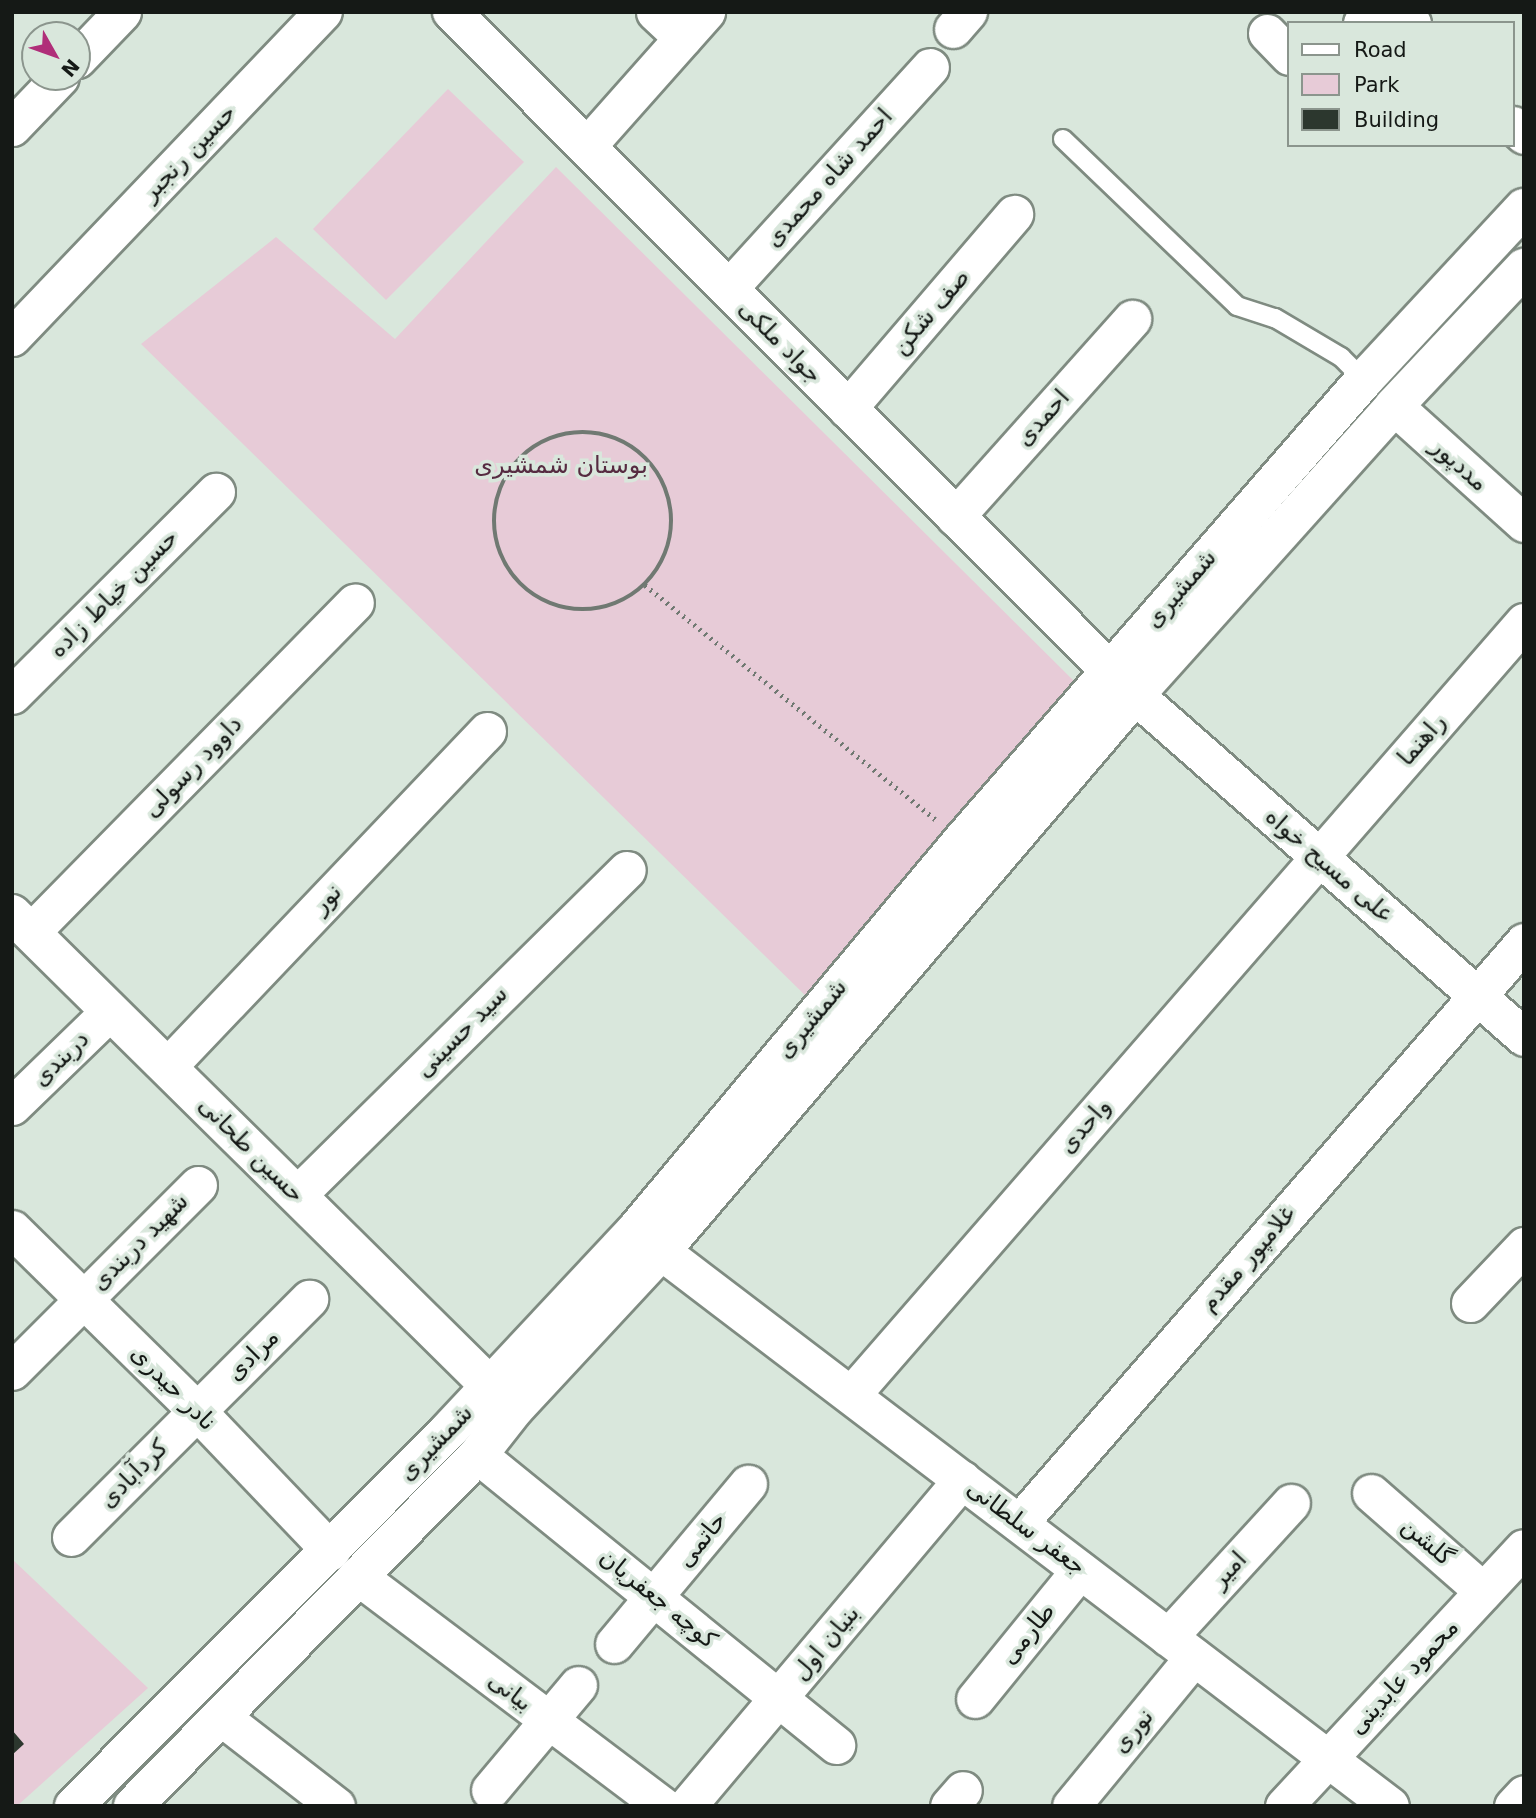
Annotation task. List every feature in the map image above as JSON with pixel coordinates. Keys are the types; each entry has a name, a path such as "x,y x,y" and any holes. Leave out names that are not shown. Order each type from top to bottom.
{"main road":[{"name":"جواد ملکی","path":"452,12 1122,683"},
{"name":"شمشیری","path":"74,1806 449,1430 502,1397 649,1240 1122,683 1364,380 1517,229"},
{"name":"شمشیری","path":"649,1240 962,841 1122,683 1394,406 1524,268"},
{"path":"1364,380 1394,406"},
{"name":"حسین طحانی","path":"21,923 502,1397"},
{"name":"شمشیری","path":"133,1806 478,1455 502,1397"},
{"path":"449,1430 478,1455"},
{"path":"331,1551 359,1577"},
{"path":"189,1690 220,1716"}],"street":[{"path":"91,44 122,12"},
{"name":"حسین رنجبر","path":"12,337 323,12"},
{"path":"586,147 695,25 654,12"},
{"path":"1372,21 1400,15"},
{"name":"احمد شاه محمدی","path":"728,289 930,67"},
{"path":"12,127 47,91"},
{"name":"صف شکن","path":"847,409 1014,214"},
{"name":"احمدی","path":"955,517 1132,319"},
{"name":"مددپور","path":"1394,406 1524,523"},
{"name":"حسین خیاط زاده","path":"12,695 216,492"},
{"name":"داوود رسولی","path":"21,923 355,602"},
{"name":"راهنما","path":"1320,858 1524,622"},
{"name":"علی مسیح خواه","path":"1122,683 1524,1037"},
{"name":"نور","path":"167,1067 487,731"},
{"name":"واحدی","path":"851,1395 1320,858"},
{"name":"سید حسینی","path":"297,1195 626,870"},
{"name":"غلامپور مقدم","path":"1019,1522 1524,942"},
{"name":"دربندی","path":"12,1106 110,1011"},
{"name":"شهید دربندی","path":"12,1371 198,1185"},
{"name":"نادر حیدری","path":"12,1229 197,1411 331,1551"},
{"name":"جعفر سلطانی","path":"649,1240 1390,1806"},
{"path":"1471,1303 1524,1246"},
{"name":"مرادی","path":"197,1411 309,1299"},
{"name":"کردآبادی","path":"71,1537 197,1411"},
{"name":"کوچه جعفریان","path":"478,1455 836,1745"},
{"name":"بنیان اول","path":"687,1806 962,1479"},
{"name":"حاتمی","path":"614,1644 748,1484"},
{"name":"گلشن","path":"1371,1493 1483,1591"},
{"name":"امیر","path":"1181,1647 1291,1503"},
{"name":"محمود عابدینی","path":"1284,1806 1524,1548"},
{"name":"طارمی","path":"975,1699 1080,1570"},
{"name":"بیانی","path":"359,1577 663,1806"},
{"name":"نوری","path":"1071,1806 1181,1647"},
{"path":"490,1790 578,1685"},
{"path":"220,1716 336,1806"},
{"path":"1513,1806 1524,1794"}],"lane":[{"path":"1063,139 1237,306 1275,318 1341,357 1364,380"}],"path":[{"path":"595,431 622,440 646,456 663,479 672,506 671,535 662,562 645,585 620,602 590,611 560,608 532,596 510,574 496,547 493,517 499,487 515,461 539,442 566,432 595,431"},
{"path":"645,585 962,841"}],"green space":[{"path":"448,89 524,162 386,300 313,229"},
{"name":"بوستان شمشیری","path":"556,167 1083,690 812,1002 141,344 276,237 395,339"},
{"path":"12,1559 148,1688 17,1806 12,1806"}],"building":[{"path":"12,1730 24,1744 12,1755"}]}
